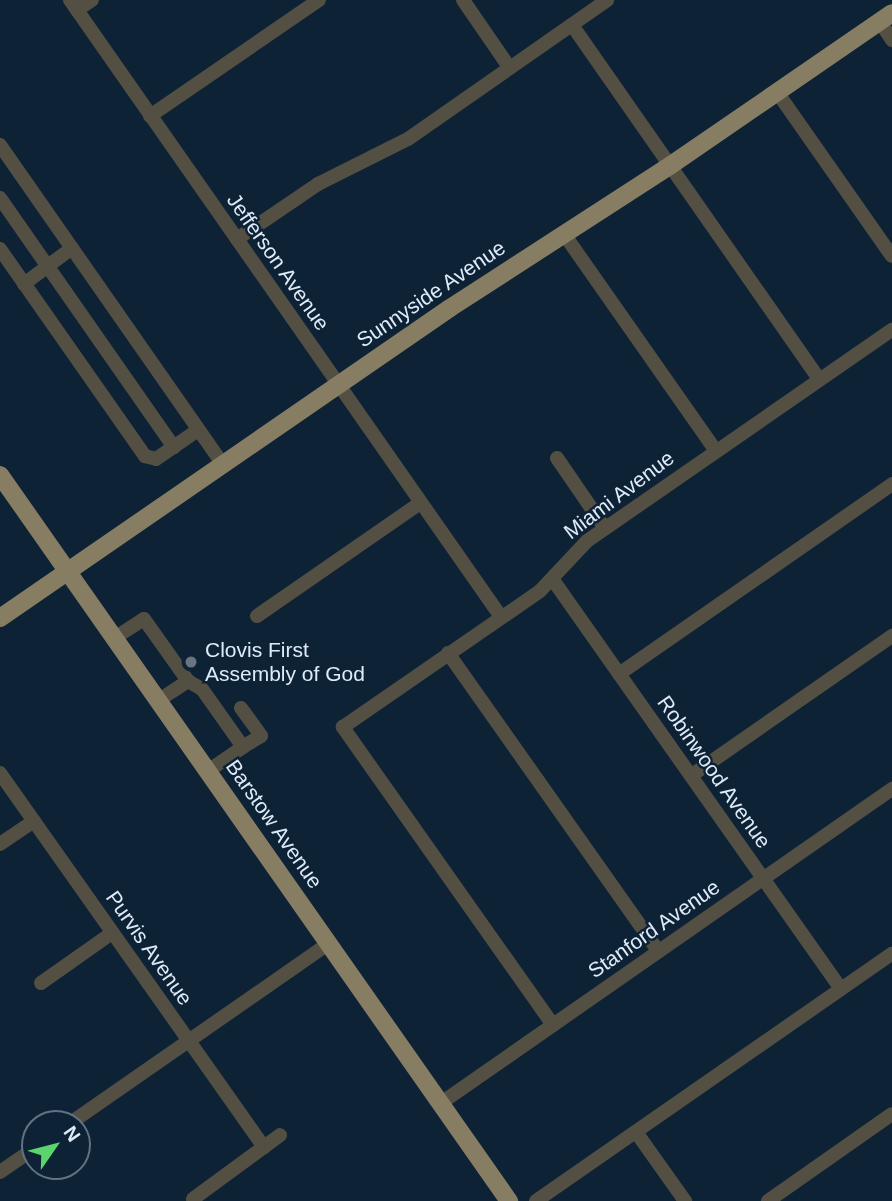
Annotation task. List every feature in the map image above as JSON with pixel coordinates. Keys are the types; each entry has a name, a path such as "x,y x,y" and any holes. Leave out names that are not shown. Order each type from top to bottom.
{"main road":[{"name":"Sunnyside Avenue","path":"0,618 338,384 671,165 886,18"},
{"name":"Barstow Avenue","path":"0,475 509,1201"}],"street":[{"path":"74,5 92,0"},
{"path":"150,116 319,0"},
{"path":"463,0 509,67"},
{"path":"237,239 318,184 408,139 607,0"},
{"name":"Jefferson Avenue","path":"74,5 501,617"},
{"path":"886,18 892,40"},
{"path":"572,24 819,379"},
{"path":"777,92 892,256"},
{"path":"0,145 223,466"},
{"path":"0,198 174,447"},
{"path":"564,234 716,451"},
{"path":"24,284 72,248"},
{"path":"0,249 145,456 156,459 198,430"},
{"name":"Miami Avenue","path":"552,1025 343,727 553,580 573,554 605,528 892,330"},
{"path":"557,458 605,528"},
{"path":"618,674 892,484"},
{"path":"257,616 420,503"},
{"name":"Robinwood Avenue","path":"553,580 841,989"},
{"path":"116,638 144,619 188,681 202,689 243,747"},
{"path":"692,775 892,636"},
{"path":"448,653 659,951"},
{"path":"159,700 188,681"},
{"path":"208,771 261,736 241,708"},
{"name":"Purvis Avenue","path":"0,773 264,1147"},
{"name":"Stanford Avenue","path":"441,1103 892,789"},
{"path":"0,844 34,821"},
{"path":"41,983 112,933"},
{"path":"89,1110 329,943"},
{"path":"536,1201 892,954"},
{"path":"768,1201 892,1114"},
{"path":"636,1132 685,1201"},
{"path":"193,1199 280,1135"},
{"path":"0,1172 21,1158"}],"place":[{"name":"Clovis First Assembly of God","path":"191,662"}]}
